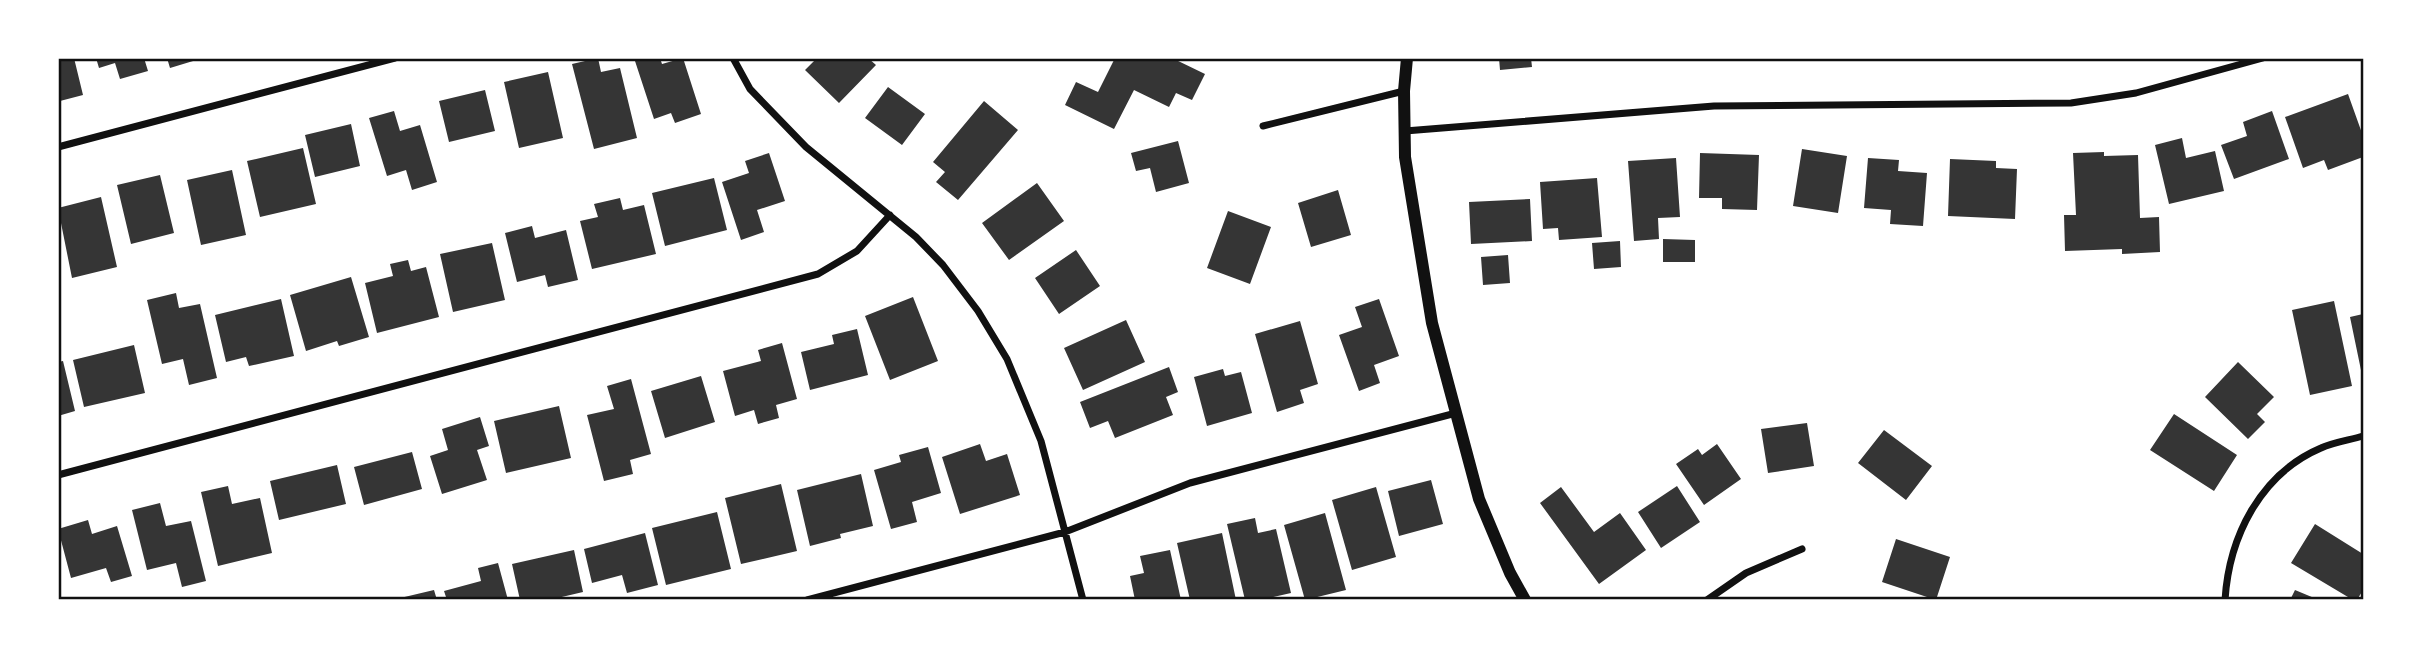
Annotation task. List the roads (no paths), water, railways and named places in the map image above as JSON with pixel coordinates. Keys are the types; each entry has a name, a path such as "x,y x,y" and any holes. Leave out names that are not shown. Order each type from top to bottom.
{"street":[{"path":"58,146 395,58"},
{"path":"733,58 750,89 806,147 890,215 943,265 978,311 1007,359 1041,441 1083,600"},
{"path":"1407,58 1405,157 1432,323 1479,499 1510,573 1525,600"},
{"path":"1405,131 1714,106 2071,103 2136,93 2263,58"},
{"path":"1263,127 1405,91"},
{"path":"58,475 818,274 857,251 890,215"},
{"path":"807,600 1065,532 1190,483 1456,413"},
{"path":"2225,600 2233,549 2246,517 2265,491 2291,466 2321,448 2363,436"},
{"path":"1707,600 1746,573 1802,549"}]}
